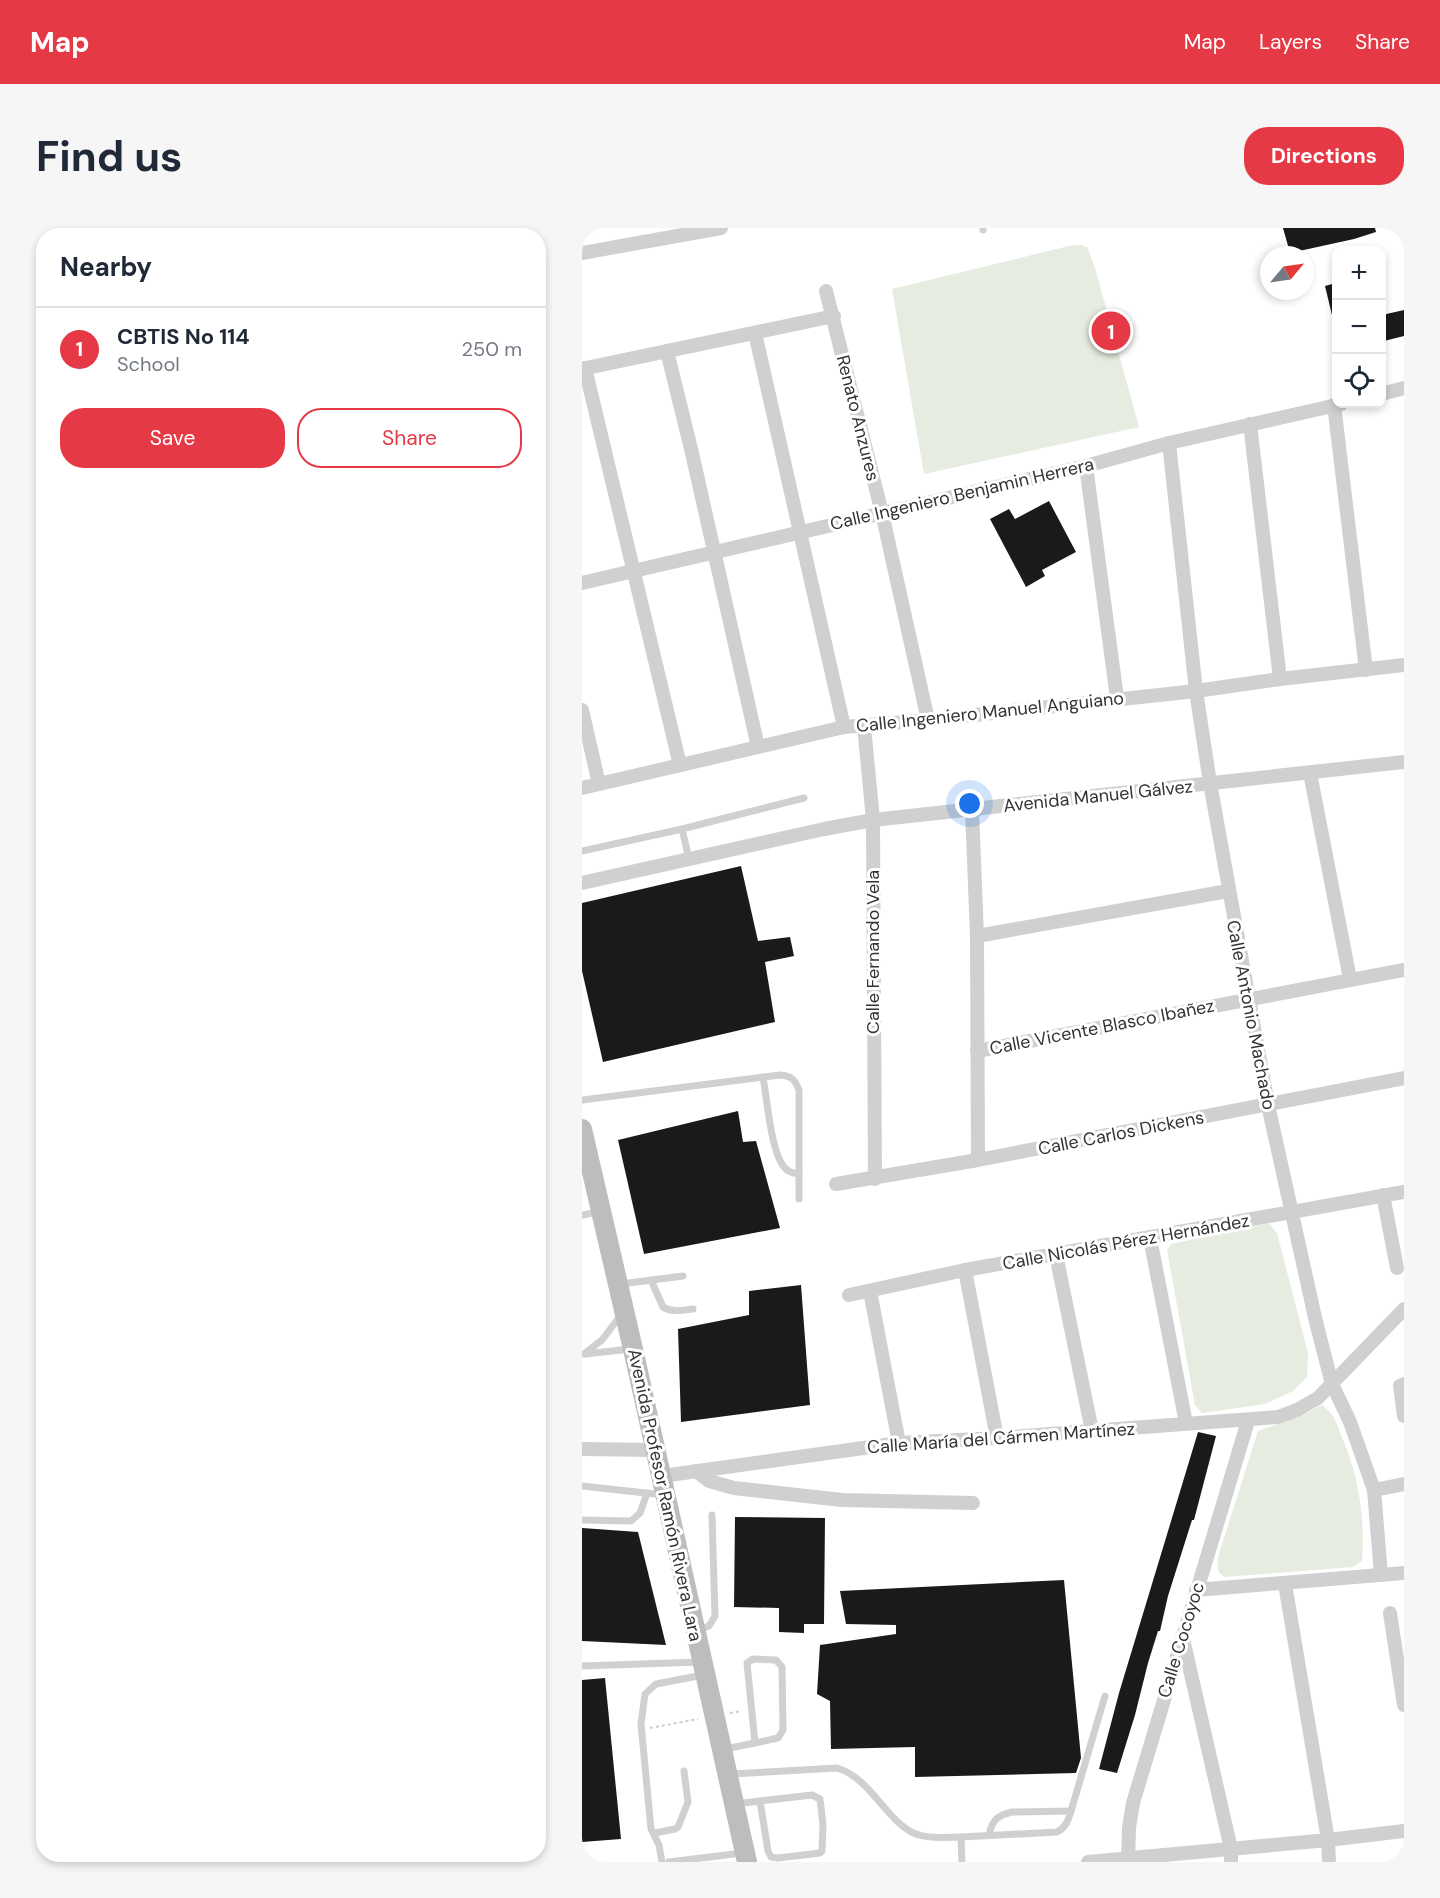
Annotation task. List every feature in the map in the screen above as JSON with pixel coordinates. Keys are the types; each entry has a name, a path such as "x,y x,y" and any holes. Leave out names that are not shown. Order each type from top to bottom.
{"main road":[{"name":"Avenida Profesor Ramón Rivera Lara","path":"582,1129 592,1213 618,1285 662,1476 657,1494 695,1630 746,1857"}],"street":[{"path":"582,254 668,233 721,228"},
{"name":"Renato Anzures","path":"826,291 882,513 928,720"},
{"path":"680,765 584,368 834,316"},
{"path":"754,333 844,728"},
{"path":"667,351 715,551 758,747"},
{"path":"1386,393 1404,388"},
{"name":"Calle Ingeniero Benjamin Herrera","path":"582,583 1086,466 1169,443 1332,405"},
{"path":"1337,408 1366,670"},
{"path":"1250,424 1280,679"},
{"name":"Calle Antonio Machado","path":"1169,443 1196,691 1248,1000 1291,1212 1332,1384 1350,1422 1374,1490 1381,1575"},
{"path":"1086,466 1117,698"},
{"name":"Calle Ingeniero Manuel Anguiano","path":"582,788 844,728 1196,691 1404,665"},
{"path":"582,710 600,784"},
{"name":"Calle Fernando Vela","path":"864,726 873,820 875,1179"},
{"name":"Avenida Manuel Gálvez","path":"582,883 873,820 1404,762"},
{"path":"1310,773 1350,980"},
{"path":"972,810 977,936 978,1160"},
{"path":"977,936 1228,891"},
{"name":"Calle Vicente Blasco Ibañez","path":"977,1051 1404,970"},
{"name":"Calle Carlos Dickens","path":"836,1184 978,1160 1404,1078"},
{"name":"Calle Nicolás Pérez Hernández","path":"849,1295 965,1270 1404,1192"},
{"path":"1383,1195 1397,1268"},
{"path":"1150,1238 1186,1423"},
{"path":"1056,1255 1092,1431"},
{"path":"965,1270 997,1438"},
{"path":"870,1291 899,1443"},
{"name":"Calle María del Cármen Martínez","path":"662,1476 899,1443 997,1438 1186,1423 1248,1421 1278,1417 1297,1410 1318,1398 1404,1309"},
{"path":"1397,1386 1404,1416"},
{"name":"Calle Cocoyoc","path":"1127,1860 1132,1803 1248,1421"},
{"path":"582,1449 655,1450"},
{"path":"696,1471 709,1481 734,1488 842,1500 973,1503"},
{"path":"1374,1490 1404,1484"},
{"path":"1196,1590 1404,1573"},
{"path":"1285,1584 1328,1840 1329,1862"},
{"path":"1390,1613 1404,1706"},
{"path":"1182,1637 1231,1855"},
{"path":"1088,1862 1231,1855 1404,1830"}],"lane":[{"path":"582,851 682,829 804,798"},
{"path":"682,829 689,859"},
{"path":"582,1100 787,1075 793,1078 799,1090 799,1199"},
{"path":"763,1077 776,1153 786,1169 800,1174"},
{"path":"618,1285 683,1276"},
{"path":"651,1280 663,1307 670,1311 693,1309"},
{"path":"583,1354 602,1340 624,1311"},
{"path":"583,1354 633,1349"},
{"path":"582,1486 657,1494"},
{"path":"582,1520 631,1521 657,1494"},
{"path":"695,1630 710,1626 715,1616 712,1515"},
{"path":"722,1749 754,1743 778,1738 783,1730 782,1667 776,1660 753,1659 747,1663 754,1743"},
{"path":"582,1666 704,1668"},
{"path":"662,1862 655,1833 651,1829 641,1730 645,1694 656,1683 704,1668"},
{"path":"728,1774 837,1768 847,1771 859,1779 904,1828 918,1835 961,1837 1057,1832 1066,1825 1071,1811 1105,1696"},
{"path":"655,1833 678,1827 688,1802 684,1771"},
{"path":"735,1804 760,1801 812,1795 817,1796 820,1799 823,1825 822,1851 778,1858 771,1857 760,1801"},
{"path":"989,1834 991,1824 1004,1814 1071,1811"},
{"path":"961,1837 962,1862"},
{"path":"669,1862 746,1857"}],"path":[{"path":"641,1730 691,1720"}],"shaded area":[{"path":"1081,245 1087,247 1095,268 1139,427 924,474 892,289"},
{"path":"1269,1223 1277,1233 1308,1353 1307,1377 1293,1391 1265,1404 1202,1413 1195,1405 1167,1250 1171,1244"},
{"path":"1322,1405 1336,1422 1356,1481 1363,1528 1362,1561 1353,1567 1225,1577 1218,1569 1218,1557 1258,1431 1305,1414"}],"building":[{"path":"1283,228 1375,228 1376,232 1314,248 1288,246"},
{"path":"1332,284 1332,315 1325,286"},
{"path":"1404,310 1404,336 1386,340 1386,314"},
{"path":"1049,501 1076,552 1042,570 1045,576 1026,587 990,519 1009,509 1015,519"},
{"path":"741,866 758,941 790,937 794,956 765,962 775,1022 603,1062 582,971 582,903"},
{"path":"738,1111 743,1142 756,1141 780,1228 644,1254 618,1140"},
{"path":"801,1285 810,1405 681,1422 678,1329 749,1315 749,1291"},
{"path":"1198,1432 1216,1436 1194,1520 1192,1520 1168,1596 1160,1631 1158,1631 1148,1663 1117,1773 1099,1769 1119,1693"},
{"path":"735,1517 825,1518 824,1624 804,1624 804,1633 779,1632 779,1608 734,1607"},
{"path":"582,1528 638,1532 666,1645 582,1641"},
{"path":"1064,1580 1081,1758 1076,1773 915,1777 915,1747 831,1749 830,1701 817,1694 820,1645 896,1634 896,1625 846,1624 840,1591"},
{"path":"605,1678 621,1839 582,1842 582,1680"}],"place":[{"name":"CBTIS No 114","path":"1111,331"}]}
